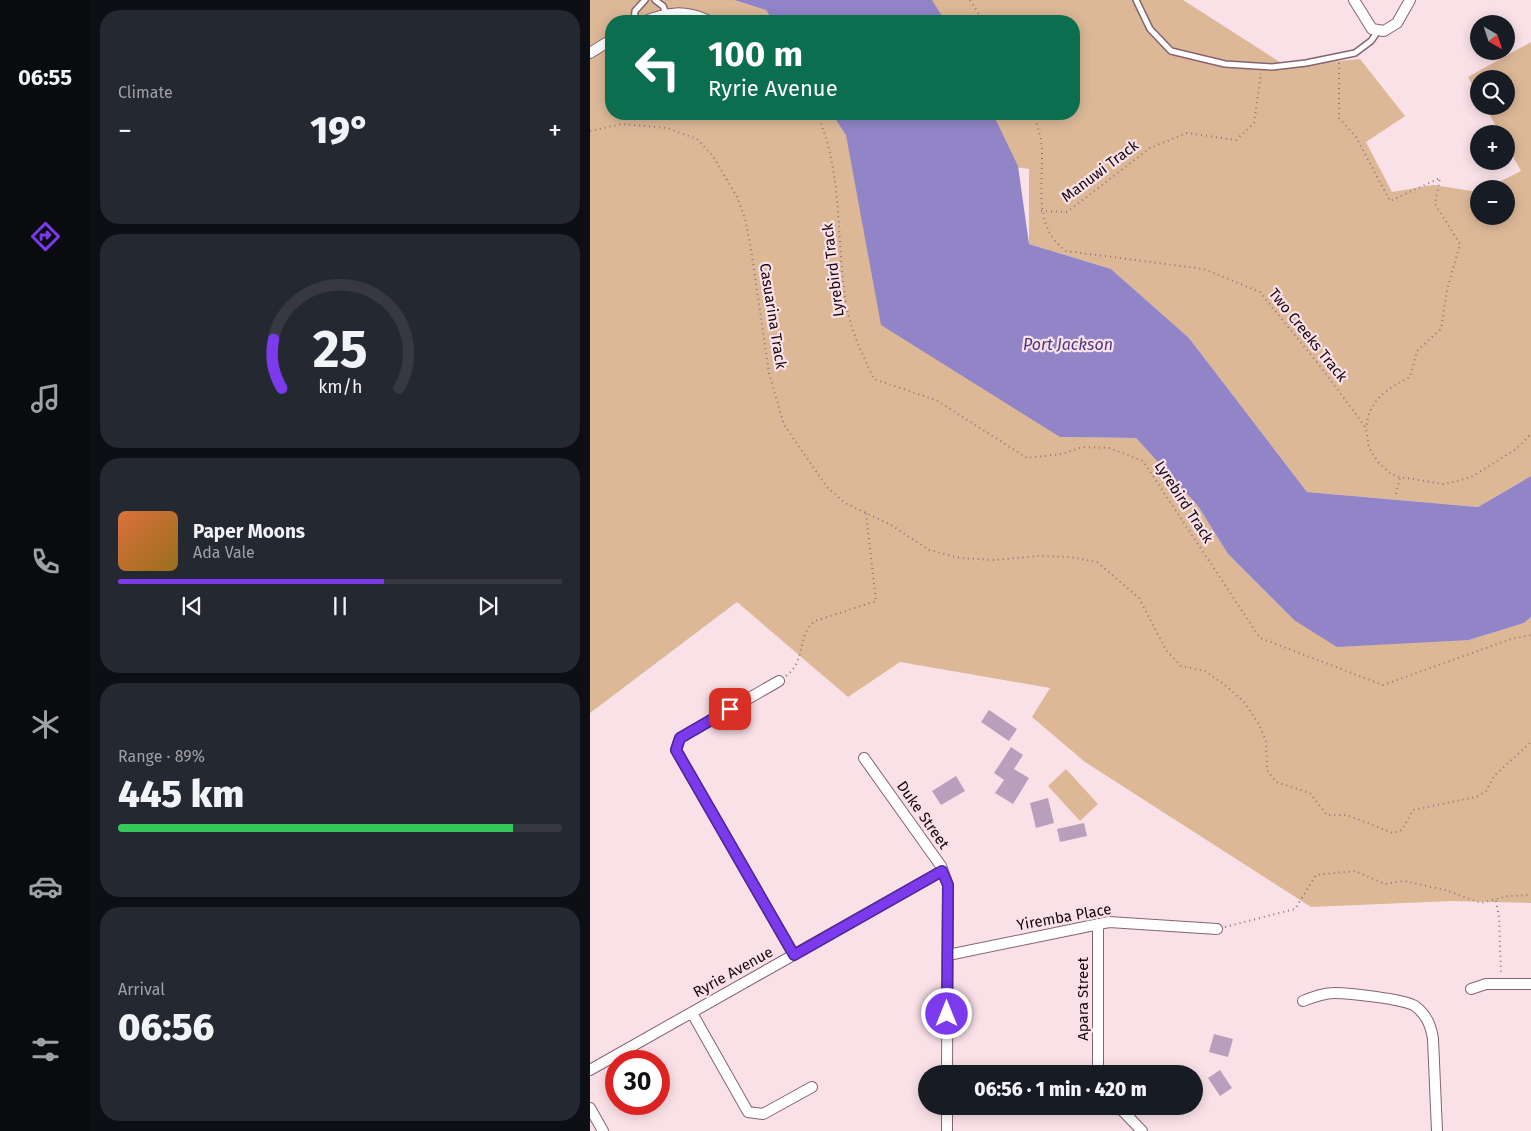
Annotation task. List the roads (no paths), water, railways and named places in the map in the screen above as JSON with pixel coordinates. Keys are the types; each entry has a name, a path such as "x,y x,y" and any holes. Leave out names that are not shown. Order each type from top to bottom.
{"street":[{"path":"1354,0 1372,29 1378,31 1390,29 1397,23 1410,0"},
{"path":"659,15 666,12 695,15"},
{"path":"590,53 605,44"},
{"path":"779,681 680,738 676,750 794,955"},
{"name":"Duke Street","path":"864,758 942,871 948,885 947,1065"},
{"name":"Ryrie Avenue","path":"590,1070 942,871"},
{"name":"Yiremba Place","path":"948,955 1098,924 1119,922 1217,929"},
{"name":"Apara Street","path":"1098,924 1098,1065"},
{"path":"1471,989 1486,984 1531,984"},
{"path":"1303,1001 1334,993 1402,1001 1414,1006 1424,1014 1430,1024 1433,1040 1437,1131"},
{"path":"692,1012 748,1112 763,1114 812,1087"},
{"path":"590,1108 603,1131"},
{"path":"947,1115 947,1131"},
{"path":"1127,1115 1142,1131"}],"lane":[{"path":"635,15 635,11 645,0"},
{"path":"655,0 663,6 666,12"},
{"path":"1136,0 1150,30 1171,51 1225,64 1262,66 1306,63 1355,53 1371,41 1378,31"}],"water":[{"path":"734,0 932,0 941,15 769,15 766,10"},
{"name":"Port Jackson","path":"836,120 996,120 1018,166 1029,244 1111,269 1189,338 1307,492 1478,507 1531,476 1531,617 1524,623 1469,640 1337,647 1294,620 1228,554 1198,506 1136,438 1060,437 881,325 846,135"}]}
